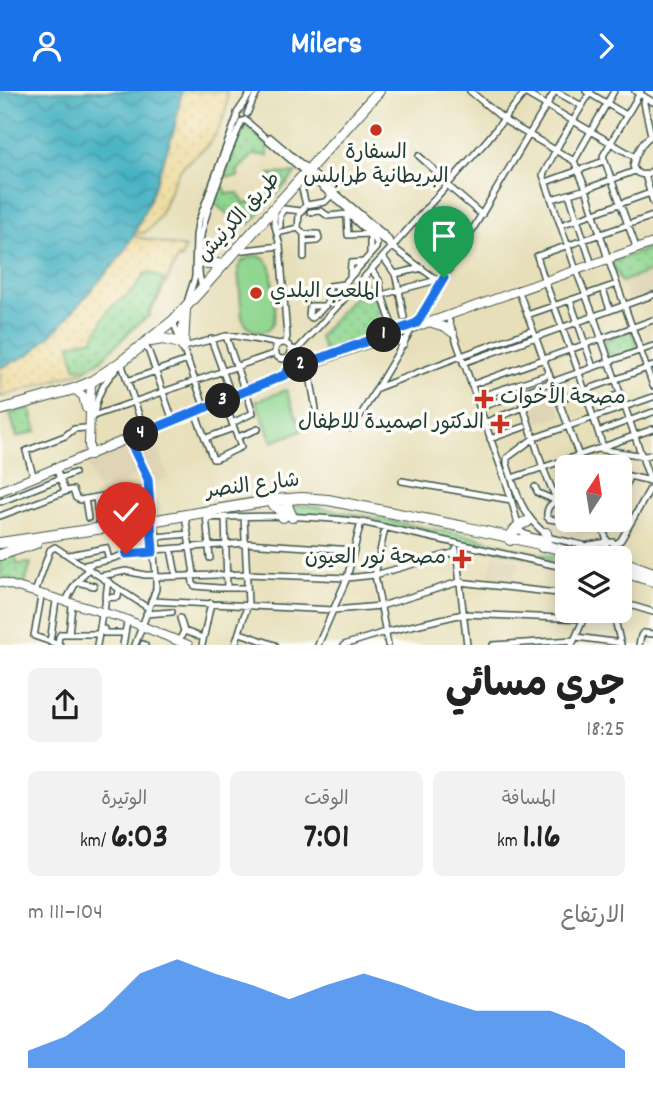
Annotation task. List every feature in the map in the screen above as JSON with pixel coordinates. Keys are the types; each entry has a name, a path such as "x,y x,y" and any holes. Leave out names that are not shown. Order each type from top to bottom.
{"highway":[{"name":"طريق الكرنيش","path":"201,287 277,206 373,91"},
{"name":"طريق الكرنيش","path":"187,304 218,264 379,91"},
{"path":"198,251 207,264 218,264"},
{"path":"0,408 92,382 122,364 173,321 187,304"},
{"path":"146,344 163,339 182,345 187,304"},
{"path":"0,408 47,388 91,377 126,347 187,304"},
{"name":"شارع النصر","path":"206,514 274,500 313,499 510,539"},
{"name":"شارع النصر","path":"34,543 153,525 185,516 302,502 327,504 510,539 544,539 561,546"},
{"path":"287,503 288,517"},
{"path":"273,504 288,517"},
{"path":"510,539 523,524"},
{"name":"شارع النصر","path":"0,543 153,525"},
{"name":"شارع النصر","path":"544,539 557,546"},
{"path":"0,549 34,543"},
{"path":"0,555 34,543"},
{"path":"632,564 653,577"},
{"path":"632,572 653,577"},
{"path":"632,581 653,587"}],"main road":[{"path":"575,269 653,242"},
{"path":"112,445 172,418 304,366 653,242"},
{"path":"414,326 447,314"},
{"path":"429,322 440,324 453,333"},
{"path":"395,333 403,344"},
{"path":"87,454 92,417 92,382"},
{"path":"74,389 80,392 85,400 87,454"},
{"path":"0,489 205,407"},
{"path":"0,489 56,468"},
{"path":"0,583 104,614 188,645"},
{"path":"38,594 69,604"},
{"path":"104,614 141,627"}],"street":[{"path":"243,116 244,101 252,91"},
{"path":"187,304 195,277 207,204 243,116 260,91"},
{"path":"467,91 504,121 574,161 586,189 640,351 650,367 653,384"},
{"path":"351,428 555,91 582,107"},
{"path":"574,161 614,91"},
{"path":"92,417 236,366 276,354 284,359 297,350 504,121 526,92 635,157"},
{"path":"616,546 652,484 575,269 544,173 589,92 626,115"},
{"path":"640,93 653,102"},
{"path":"545,182 579,171 603,158 640,93"},
{"path":"640,93 652,135 645,140 633,166 639,174 645,175 653,170"},
{"path":"243,116 306,170 376,239 376,248 314,318 311,317 310,306 326,304"},
{"path":"419,156 482,215"},
{"path":"603,158 636,247"},
{"path":"306,170 349,210 386,236 393,246 440,281"},
{"path":"552,199 635,171"},
{"path":"645,175 653,202"},
{"path":"305,187 302,189 306,205"},
{"path":"561,225 652,193"},
{"path":"569,194 591,262"},
{"path":"304,257 303,234 298,228 299,215 306,205 325,202 332,195"},
{"path":"277,206 274,217 280,246 287,337 285,344 276,349 276,354 286,373"},
{"path":"426,208 466,241"},
{"path":"276,230 284,209 301,211"},
{"path":"310,212 321,211 328,216 349,210"},
{"path":"349,210 348,235 370,234"},
{"path":"600,448 598,432 579,373 537,256 653,216"},
{"path":"276,230 298,228"},
{"path":"303,234 318,234 319,239 304,242"},
{"path":"236,251 280,246"},
{"path":"198,251 201,287"},
{"path":"383,257 395,274 404,317"},
{"path":"395,274 422,268"},
{"path":"371,269 379,280 395,333"},
{"path":"350,277 357,284"},
{"path":"382,295 440,281"},
{"path":"326,304 329,286 344,284"},
{"path":"527,315 617,284"},
{"path":"518,289 579,454"},
{"path":"603,289 610,310"},
{"path":"463,363 653,295"},
{"path":"570,300 593,367"},
{"path":"318,313 325,319"},
{"path":"447,314 512,503 523,524 544,539"},
{"path":"471,385 653,320"},
{"path":"173,321 205,407"},
{"path":"377,388 533,331"},
{"path":"206,439 253,413 226,336"},
{"path":"182,345 226,336 285,344 297,350 316,409"},
{"path":"195,412 213,459 240,449 222,371 211,339"},
{"path":"146,344 172,418"},
{"path":"285,344 291,351 290,355"},
{"path":"479,408 653,346"},
{"path":"127,381 188,360"},
{"path":"92,417 97,396 107,378 122,364 144,430"},
{"path":"558,400 650,367"},
{"path":"519,368 527,391"},
{"path":"507,373 524,407 555,496"},
{"path":"475,398 549,374"},
{"path":"497,391 500,400"},
{"path":"589,405 620,394"},
{"path":"544,539 523,509 507,458 534,438 653,397"},
{"path":"484,423 524,407"},
{"path":"598,432 653,412"},
{"path":"490,439 524,427"},
{"path":"33,475 26,451 60,439 74,429 85,428"},
{"path":"238,437 258,429"},
{"path":"512,478 653,429"},
{"path":"129,439 148,479 156,576 156,589 135,645"},
{"path":"600,448 646,456 653,454"},
{"path":"56,468 65,491"},
{"path":"0,502 74,473"},
{"path":"632,477 652,484"},
{"path":"402,481 512,503 521,517 523,524 520,531 524,534 583,546"},
{"path":"19,483 28,506"},
{"path":"535,487 538,493 555,500"},
{"path":"0,516 65,491 72,490 78,500 149,488"},
{"path":"96,497 99,521 153,525 188,534"},
{"path":"85,499 88,518"},
{"path":"97,509 150,501"},
{"path":"555,502 550,504 546,515 548,519 555,520"},
{"path":"210,558 206,514 361,522 555,565"},
{"path":"185,516 193,584 247,588"},
{"path":"225,517 227,588"},
{"path":"235,645 248,604 244,517"},
{"path":"318,645 347,578 361,522"},
{"path":"153,525 155,551"},
{"path":"385,528 375,575 388,645"},
{"path":"127,537 130,554"},
{"path":"69,634 69,604 77,582 87,567 109,560 130,554 246,543 354,550"},
{"path":"455,543 467,645"},
{"path":"99,634 60,635 59,645 34,635 38,594 50,549 55,547 69,555 119,588 147,611 172,612"},
{"path":"69,555 106,548 109,560"},
{"path":"172,549 176,575"},
{"path":"100,576 126,571 156,576 247,574 347,578 375,575 456,552"},
{"path":"97,645 108,581"},
{"path":"77,582 94,586"},
{"path":"151,601 334,610 381,606 459,582 555,593"},
{"path":"106,598 118,597 119,588"},
{"path":"50,642 56,601"},
{"path":"184,631 203,642 211,603"},
{"path":"632,605 653,611"},
{"path":"104,614 104,633 125,633"},
{"path":"344,645 385,632 463,614 555,618"},
{"path":"180,618 184,631 180,643"},
{"path":"123,645 127,622"},
{"path":"574,641 582,623"},
{"path":"493,645 574,641 621,644 616,623"},
{"path":"240,633 275,645"},
{"path":"639,645 643,633 653,634"}],"shaded area":[{"path":"653,270 653,294 628,302 621,282"},
{"path":"551,385 562,416 534,424 523,395"},
{"path":"153,436 169,477 152,484 136,442"},
{"path":"130,443 144,474 97,489 87,462"},
{"path":"494,554 521,561 512,585 495,583 495,580 490,579"}],"green space":[{"path":"246,126 251,127 267,143 268,156 254,154 238,170 238,177 225,177 238,138"},
{"path":"296,173 250,224 235,220 214,203 221,186 225,188 226,194 238,193 244,203 270,200 270,174"},
{"path":"653,247 653,270 621,282 612,262"},
{"name":"الملعب البلدي","path":"252,256 263,258 271,268 275,315 271,326 263,332 248,327 242,317 238,268 242,261"},
{"path":"145,273 154,274 164,280 150,315 102,359 88,368 75,367 70,344 93,339 109,309 134,290"},
{"path":"369,280 374,286 379,313 374,322 387,330 325,353 319,336"},
{"path":"632,330 639,349 610,359 604,340"},
{"path":"286,390 302,431 272,442 256,401"},
{"path":"30,408 37,431 17,437 10,414"},
{"path":"291,506 309,506 475,537 555,557 555,562 340,516 299,515"},
{"path":"15,553 17,564 31,563 25,584 0,574 0,558"}],"sand":[{"path":"181,91 227,91 224,117 211,141 181,169 155,223 144,233 135,233 162,163"},
{"path":"133,236 185,248 149,312 150,315 102,359 84,371 0,397 0,368 30,354 59,327 113,266"}],"water":[{"path":"0,91 182,91 174,130 150,199 121,256 59,327 30,354 0,368"}],"place":[{"name":"السفارة البريطانية طرابلس","path":"376,130"},
{"name":"الملعب البلدي","path":"256,293"},
{"name":"مصحة الأخوات","path":"484,399"},
{"name":"الدكتور اصميدة للاطفال","path":"500,424"},
{"name":"مصحة نور العيون","path":"462,559"}],"route":[{"path":"126,554 153,552 148,479 129,439 287,374 286,372 302,365 417,323 444,278"}]}
